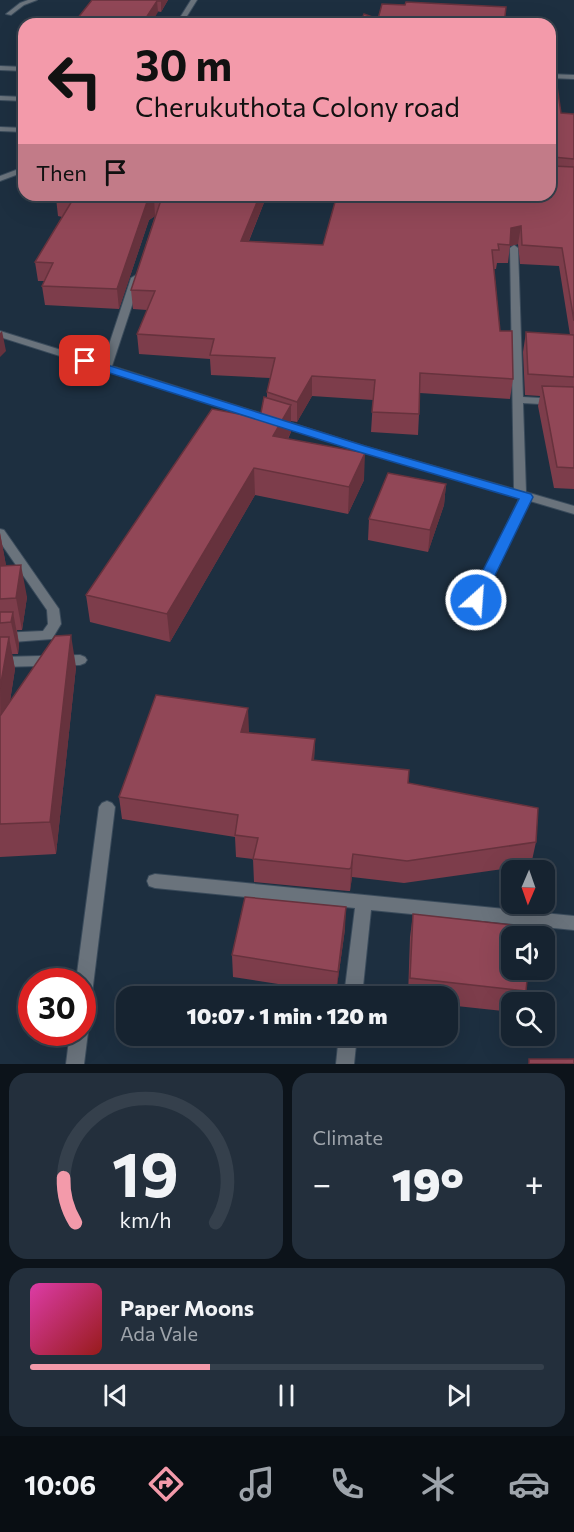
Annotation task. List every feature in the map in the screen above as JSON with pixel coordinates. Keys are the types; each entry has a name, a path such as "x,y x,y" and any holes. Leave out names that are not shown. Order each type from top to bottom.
{"street":[{"path":"9,14 22,4 34,0"},
{"path":"183,18 194,0"},
{"path":"0,68 18,69"},
{"path":"556,76 574,77"},
{"path":"0,98 18,99"},
{"path":"0,129 18,130"},
{"path":"0,179 18,172"},
{"path":"476,600 523,496 517,400 514,248"},
{"path":"106,368 140,266"},
{"path":"0,334 360,448 574,510"},
{"path":"517,400 574,403"},
{"path":"0,533 53,609 56,621 54,628 47,636 0,638"},
{"path":"0,662 80,660"},
{"path":"86,968 107,807"},
{"path":"155,880 364,904 574,923"},
{"path":"354,986 364,904"},
{"path":"75,1064 77,1046"},
{"path":"345,1064 347,1046"}],"building":[{"path":"92,0 161,0 157,1 146,18 78,18"},
{"path":"406,2 506,7 505,18 378,18 382,4 405,5"},
{"path":"364,14 375,18 362,18"},
{"path":"556,79 561,113 574,114 574,159 556,157"},
{"path":"556,166 574,167 574,321 562,248 522,245 521,226 511,228 510,245 498,244 499,250 492,250 500,331 512,331 513,379 420,373 419,414 372,412 375,380 312,376 297,402 267,392 275,358 210,355 214,339 137,334 155,291 131,290 160,203 158,201 258,201 241,241 323,245 335,201 556,201"},
{"path":"72,201 149,201 117,289 42,286 53,263 35,262"},
{"path":"526,332 574,335 574,377 528,374"},
{"path":"542,386 574,387 574,468 557,467"},
{"path":"264,397 291,405 273,436 365,453 349,487 254,468 167,614 86,595 212,409 260,418"},
{"path":"388,473 446,484 430,530 369,519"},
{"path":"21,565 16,598 0,599 0,566"},
{"path":"0,612 13,612 11,622 0,623"},
{"path":"71,635 50,822 0,824 0,716 55,636"},
{"path":"0,637 9,637 0,688"},
{"path":"156,695 248,708 241,732 315,739 312,760 409,770 408,783 538,808 536,842 407,861 353,854 349,869 253,859 258,838 235,835 238,815 119,797"},
{"path":"245,897 346,907 338,972 232,955"},
{"path":"413,914 521,926 501,926 501,980 527,980 526,991 410,978"},
{"path":"529,1059 574,1059 574,1064 529,1064"}],"route":[{"path":"85,361 360,448 526,497 476,600"}]}
